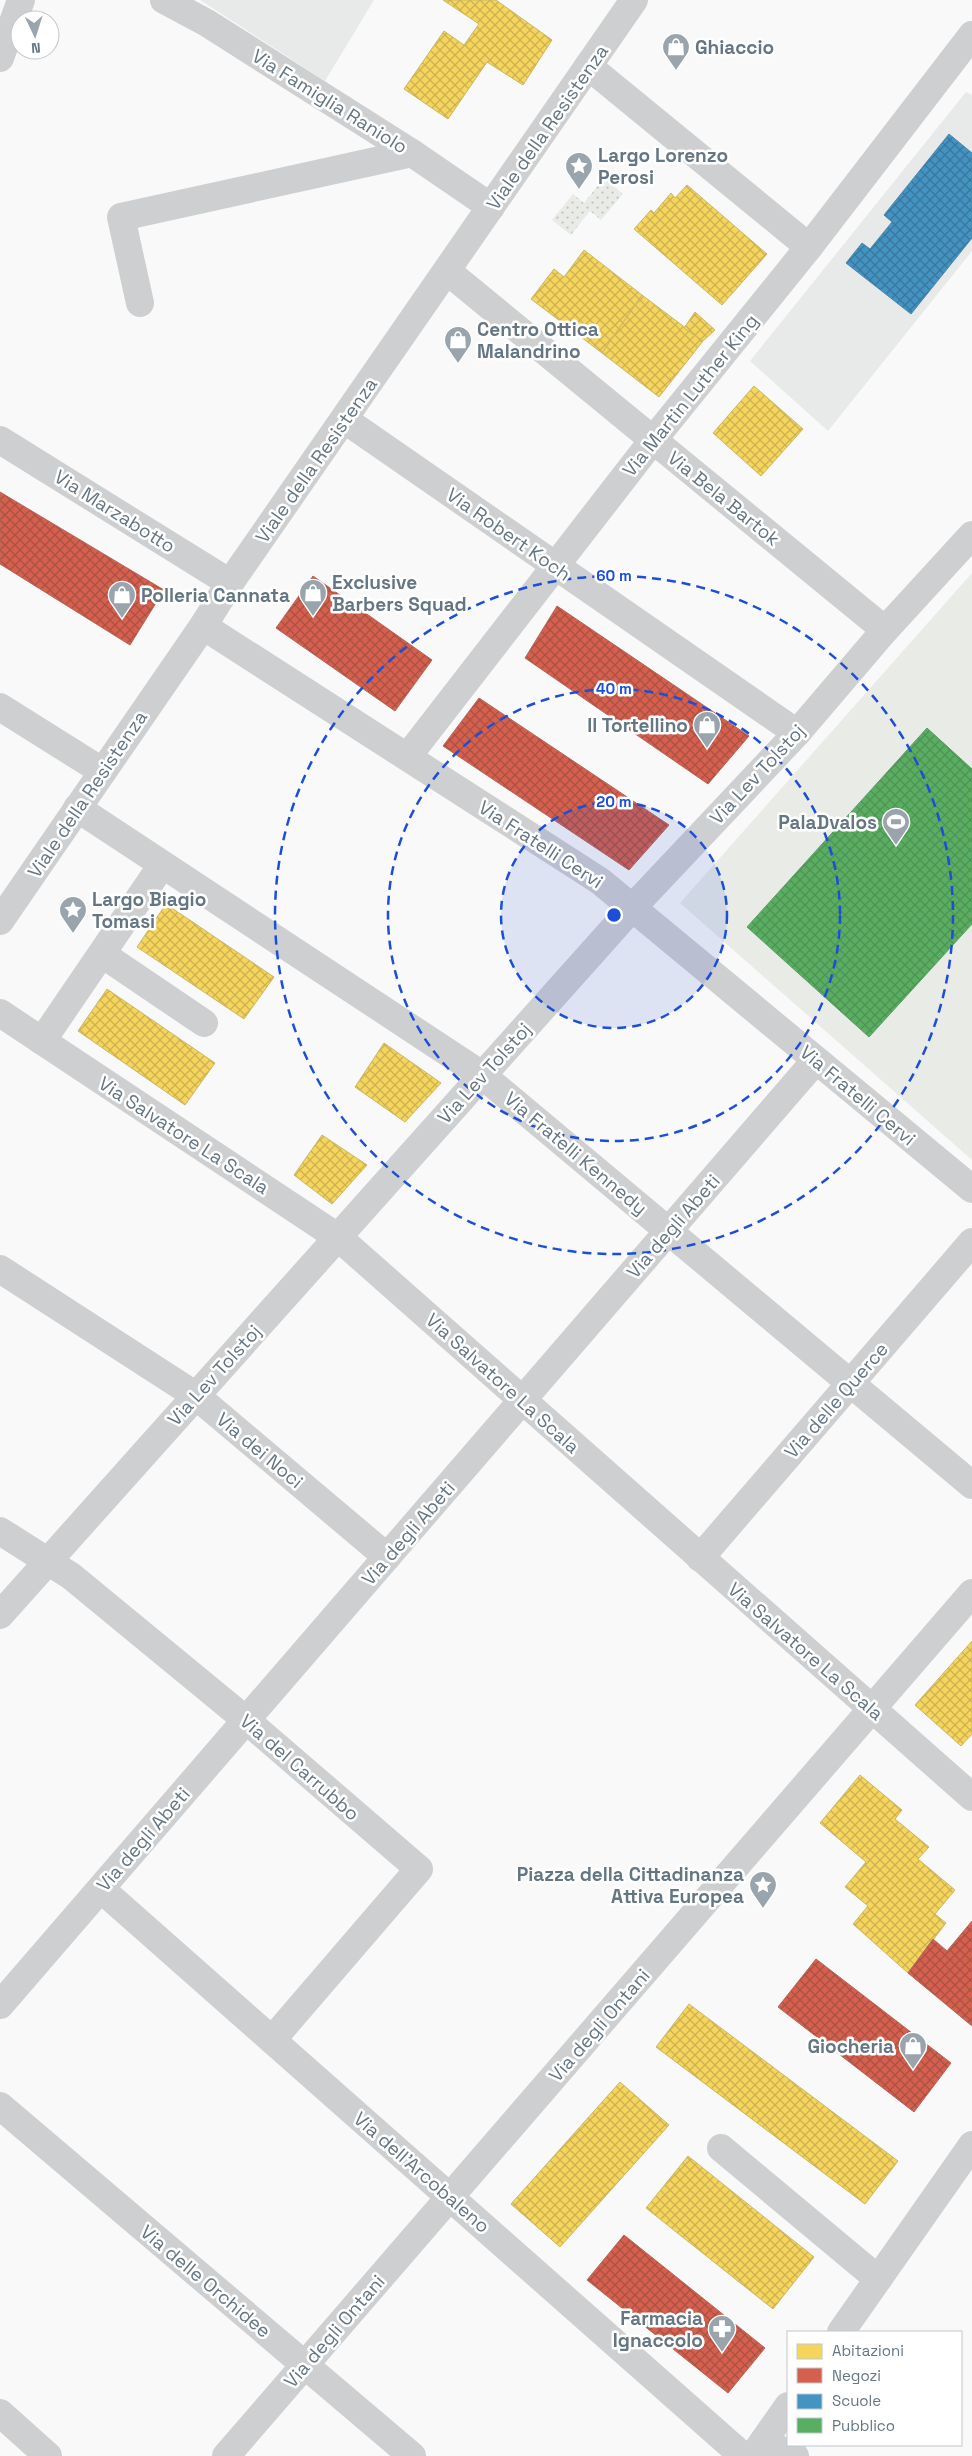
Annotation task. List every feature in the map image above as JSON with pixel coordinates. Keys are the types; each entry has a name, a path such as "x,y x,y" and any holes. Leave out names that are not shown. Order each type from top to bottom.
{"street":[{"path":"0,58 21,0"},
{"name":"Via Famiglia Raniolo","path":"164,0 207,23 412,153 491,207"},
{"name":"Viale della Resistenza","path":"0,921 203,626 230,582 345,420 634,0"},
{"name":"Via Martin Luther King","path":"408,756 653,440 809,247 972,35"},
{"path":"588,66 809,247"},
{"path":"140,303 121,217 412,153"},
{"name":"Via Bela Bartok","path":"447,271 885,630"},
{"name":"Via Robert Koch","path":"345,420 797,733"},
{"name":"Via Marzabotto","path":"0,440 230,582"},
{"name":"Via Lev Tolstoj","path":"0,1615 632,908 797,733 885,630 972,535"},
{"name":"Via Fratelli Cervi","path":"203,626 600,881 972,1189"},
{"path":"0,707 102,771"},
{"name":"Via Fratelli Kennedy","path":"77,808 482,1075 972,1485"},
{"path":"42,1042 162,865"},
{"path":"102,954 204,1023"},
{"name":"Via Salvatore La Scala","path":"0,1013 339,1238 972,1798"},
{"name":"Via degli Abeti","path":"0,2006 816,1060"},
{"name":"Via delle Querce","path":"700,1558 972,1242"},
{"name":"Via dei Noci","path":"0,1268 196,1395 387,1558"},
{"name":"Via del Carrubbo","path":"0,1530 71,1576 246,1720 419,1869 272,2040"},
{"name":"Via degli Ontani","path":"226,2456 972,1593"},
{"name":"Via dell'Arcobaleno","path":"101,1889 450,2197 753,2451 795,2456"},
{"name":"Via delle Orchidee","path":"0,2106 412,2456"},
{"path":"722,2148 878,2279"},
{"path":"842,2331 970,2150"},
{"path":"753,2451 787,2407"},
{"path":"0,2413 48,2456"}],"shaded area":[{"path":"200,0 374,0 325,81"},
{"path":"966,92 972,95 972,251 828,431 750,361"},
{"path":"604,178 623,194 601,220 590,211 571,235 552,220 573,194 584,203"},
{"path":"972,573 972,1160 680,903"}],"building: Abitazioni":[{"path":"443,0 496,0 552,40 523,85 487,62 448,119 404,89 444,31 464,45 479,24"},
{"path":"687,185 767,254 722,305 634,229 651,210 654,213 671,193 675,198"},
{"path":"584,250 642,295 602,353 531,299 554,269 564,277"},
{"path":"642,295 703,341 659,397 602,353"},
{"path":"695,312 715,330 703,341 684,328"},
{"path":"754,386 803,429 761,476 713,433"},
{"path":"166,904 274,977 244,1019 137,947"},
{"path":"107,989 215,1063 185,1105 78,1031"},
{"path":"384,1043 441,1083 405,1122 355,1087"},
{"path":"322,1135 367,1165 332,1204 294,1175"},
{"path":"972,1641 972,1734 961,1746 915,1705"},
{"path":"860,1775 902,1810 895,1819 929,1847 918,1859 955,1890 935,1914 946,1923 908,1973 853,1924 868,1906 845,1887 866,1862 820,1823"},
{"path":"689,2004 898,2161 865,2204 656,2047"},
{"path":"620,2082 669,2125 560,2247 511,2204"},
{"path":"688,2156 814,2257 773,2309 646,2208"}],"building: Negozi":[{"path":"0,492 164,590 130,645 0,564"},
{"path":"313,576 432,660 395,711 276,628"},
{"path":"557,606 749,736 708,784 525,658"},
{"path":"479,698 669,825 629,870 443,746"},
{"path":"972,1921 972,2026 908,1973 933,1939 947,1951"},
{"path":"816,1959 951,2063 914,2112 778,2007"},
{"path":"624,2235 765,2348 728,2393 587,2280"}],"building: Scuole":[{"path":"949,134 972,153 972,238 911,314 846,263 862,243 870,249 892,222 884,215"}],"building: Pubblico":[{"name":"PalaDvalos","path":"927,728 972,769 972,924 869,1037 747,927"}],"place":[{"name":"Ghiaccio","path":"676,71"},
{"name":"Largo Lorenzo Perosi","path":"579,190"},
{"name":"Centro Ottica Malandrino","path":"458,364"},
{"name":"Exclusive Barbers Squad","path":"313,617"},
{"name":"Polleria Cannata","path":"122,619"},
{"name":"Il Tortellino","path":"707,749"},
{"name":"PalaDvalos","path":"896,846"},
{"name":"Largo Biagio Tomasi","path":"73,934"},
{"name":"Piazza della Cittadinanza Attiva Europea","path":"763,1909"},
{"name":"Giocheria","path":"913,2070"},
{"name":"Farmacia Ignaccolo","path":"722,2353"}]}
